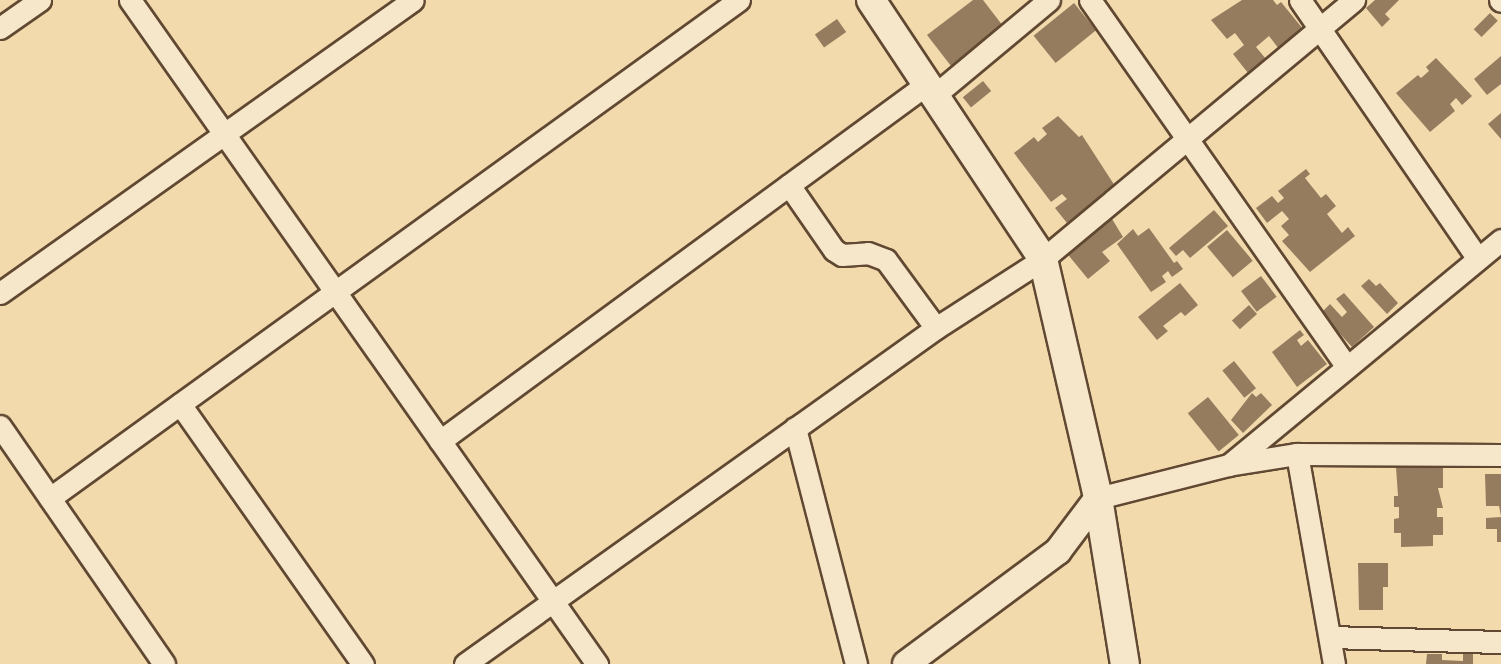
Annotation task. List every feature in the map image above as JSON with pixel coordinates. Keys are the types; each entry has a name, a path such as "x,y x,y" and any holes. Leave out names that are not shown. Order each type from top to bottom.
{"main road":[{"path":"871,0 932,88 1043,259 1098,498 1125,664"}],"street":[{"path":"0,28 40,0"},
{"path":"130,0 597,664"},
{"path":"0,293 413,0"},
{"path":"50,498 739,0"},
{"path":"440,441 789,185 932,88 1049,0"},
{"path":"1090,0 1347,368"},
{"path":"1228,465 1492,251 1319,28 1300,0"},
{"path":"465,664 936,328 1043,259 1354,0"},
{"path":"789,185 834,250 842,255 868,253 886,261 936,328"},
{"path":"180,404 363,664"},
{"path":"0,426 158,662"},
{"path":"795,428 856,664"},
{"path":"906,664 1058,551 1098,498 1228,465 1297,454 1501,455"},
{"path":"1297,454 1334,664"},
{"path":"1330,637 1501,642"}],"building":[{"path":"973,0 983,0 1003,26 951,66 927,35"},
{"path":"1242,0 1273,0 1277,5 1281,2 1303,29 1279,49 1269,36 1256,47 1266,59 1248,73 1233,54 1244,45 1235,33 1227,39 1211,20"},
{"path":"1375,0 1399,0 1385,14 1390,19 1382,27 1366,8"},
{"path":"1074,3 1096,30 1056,63 1034,36"},
{"path":"1490,13 1498,21 1482,37 1474,29"},
{"path":"837,19 846,32 824,48 815,34"},
{"path":"1501,56 1501,84 1487,95 1474,79"},
{"path":"1436,58 1472,96 1462,105 1456,98 1450,104 1455,111 1430,132 1396,93 1418,75 1421,78 1429,71 1426,67"},
{"path":"983,81 991,91 971,107 963,97"},
{"path":"1501,113 1501,139 1488,124"},
{"path":"1058,116 1079,137 1082,135 1115,186 1067,223 1055,208 1067,199 1062,194 1051,202 1014,153 1034,137 1038,142 1047,134 1042,128"},
{"path":"1306,169 1310,174 1305,178 1321,198 1326,194 1336,206 1327,214 1342,233 1348,227 1355,236 1310,272 1282,241 1289,235 1281,226 1289,219 1282,211 1267,223 1256,208 1272,196 1278,203 1284,198 1278,191"},
{"path":"1214,210 1228,226 1190,258 1183,250 1176,256 1169,248"},
{"path":"1109,214 1123,237 1102,252 1110,261 1088,279 1065,251"},
{"path":"1149,228 1174,263 1177,261 1183,269 1172,277 1168,271 1162,276 1166,282 1151,292 1117,244 1133,229 1138,236"},
{"path":"1227,230 1253,261 1233,277 1207,247"},
{"path":"1261,276 1277,297 1257,312 1241,291"},
{"path":"1369,279 1376,286 1380,283 1398,303 1387,314 1361,286"},
{"path":"1180,283 1198,305 1185,316 1181,312 1163,326 1168,331 1157,340 1138,317"},
{"path":"1344,293 1374,327 1352,347 1321,313 1330,304 1342,317 1347,312 1336,299"},
{"path":"1249,305 1257,314 1240,329 1232,320"},
{"path":"1300,330 1304,335 1297,340 1301,346 1308,340 1327,364 1297,387 1272,352"},
{"path":"1234,361 1256,388 1244,398 1222,370"},
{"path":"1252,393 1256,397 1261,393 1272,405 1243,433 1231,420"},
{"path":"1208,397 1239,435 1219,451 1188,413"},
{"path":"1443,466 1443,488 1438,488 1443,508 1437,508 1437,517 1443,517 1443,535 1433,535 1433,546 1401,547 1401,533 1394,533 1394,519 1399,518 1399,507 1394,507 1394,496 1398,496 1396,467"},
{"path":"1485,474 1501,474 1501,516 1499,506 1486,506"},
{"path":"1501,517 1501,542 1497,542 1497,529 1486,529 1486,518"},
{"path":"1358,563 1388,563 1388,587 1383,587 1383,610 1359,610"},
{"path":"1427,654 1442,654 1442,660 1463,661 1463,654 1473,654 1473,664 1426,664"}]}
